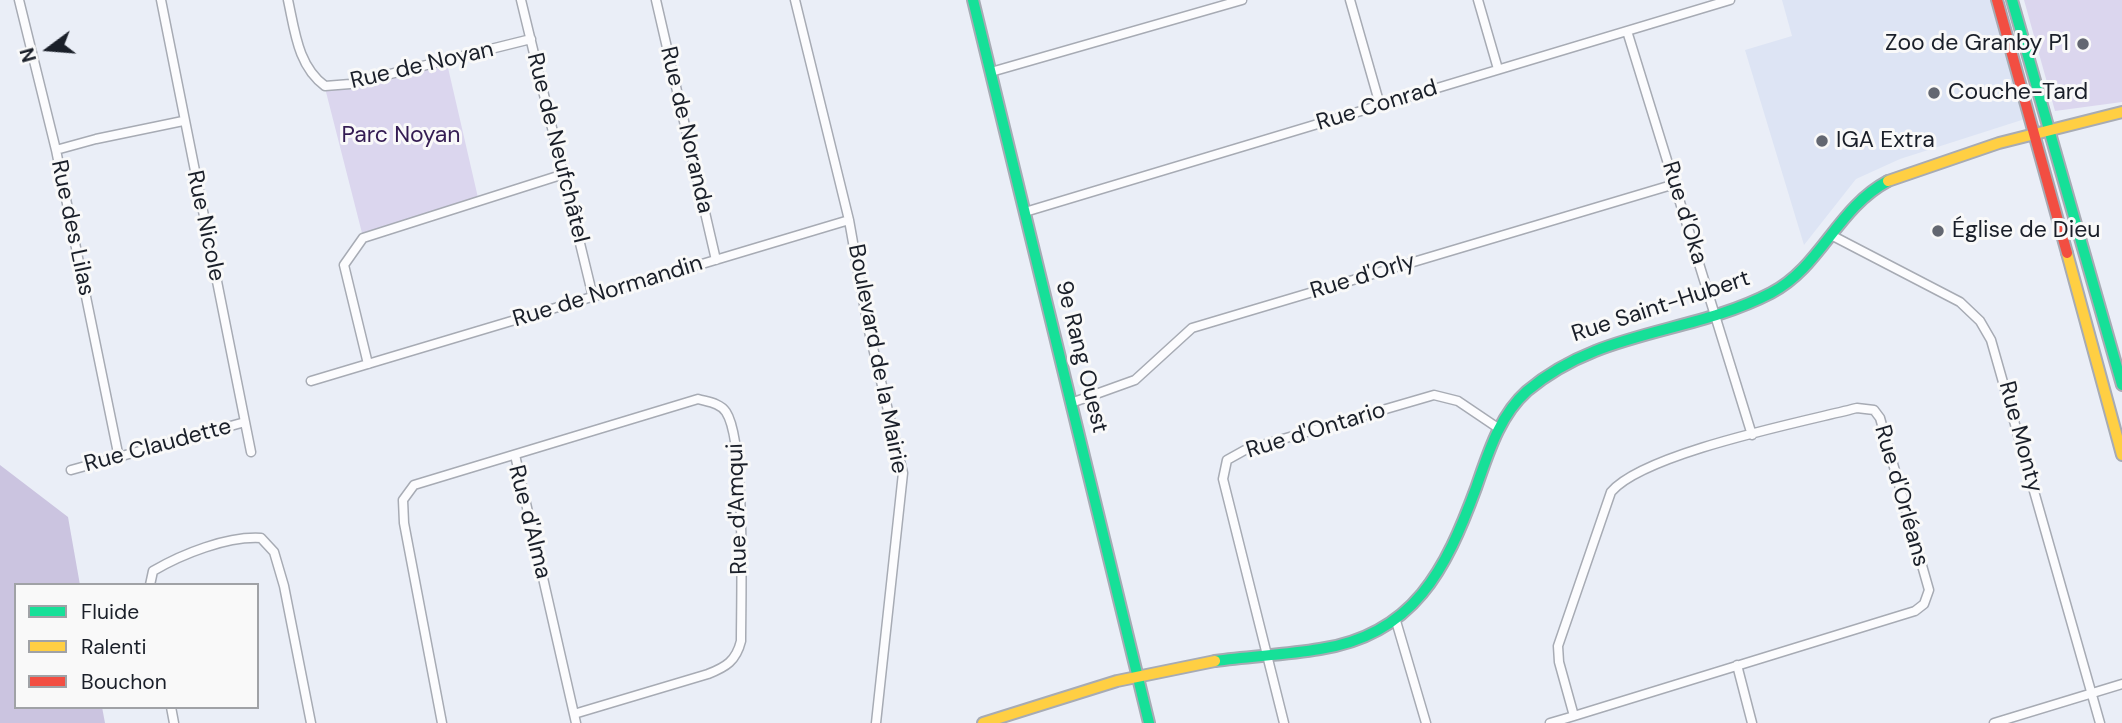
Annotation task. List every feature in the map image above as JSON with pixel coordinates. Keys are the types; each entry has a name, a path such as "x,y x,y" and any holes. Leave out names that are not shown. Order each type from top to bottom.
{"main road":[{"name":"9e Rang Ouest","path":"974,0 1149,723"},
{"path":"1997,0 2122,454"},
{"path":"2012,0 2122,384"},
{"name":"Rue Saint-Hubert","path":"983,723 1136,675 1219,660 1321,651 1370,634 1396,621 1413,606 1443,569 1497,428 1510,407 1535,382 1563,361 1591,349 1716,314 1768,295 1797,279 1852,208 1880,186 1936,163 2034,133 2122,112"}],"street":[{"name":"Rue des Lilas","path":"19,0 56,150 118,458"},
{"name":"Rue Nicole","path":"162,0 183,121 251,452"},
{"name":"Rue de Noyan","path":"288,0 298,48 312,76 325,86 350,84 531,39"},
{"name":"Rue de Neufchâtel","path":"521,0 593,297"},
{"name":"Rue de Noranda","path":"656,0 716,260"},
{"name":"Boulevard de la Mairie","path":"795,0 849,220 868,327 903,473 876,723"},
{"path":"991,72 1242,0"},
{"path":"1350,0 1380,105"},
{"path":"1478,0 1499,69"},
{"name":"Rue Conrad","path":"1025,212 1730,0"},
{"name":"Rue d'Oka","path":"1628,31 1752,435"},
{"path":"56,150 96,138 183,121"},
{"path":"368,364 344,265 356,244 396,226 564,174"},
{"name":"Rue d'Orly","path":"1071,403 1135,380 1160,360 1177,338 1192,328 1675,184"},
{"name":"Rue de Normandin","path":"311,381 849,220"},
{"name":"Rue Monty","path":"1831,235 1960,302 1980,321 1991,340 2099,723"},
{"name":"Rue d'Ontario","path":"1284,723 1223,479 1227,460 1245,450 1434,395 1458,401 1497,428"},
{"name":"Rue d'Amqui","path":"515,455 698,399 718,405 733,425 737,445 741,561 741,642 738,652 727,667 575,718"},
{"name":"Rue d'Orléans","path":"1550,723 1574,716 1737,665 1915,611 1924,604 1928,590 1880,418 1874,410 1857,408 1752,435 1648,466 1619,482 1611,492 1558,646 1559,662 1574,716"},
{"name":"Rue Claudette","path":"71,470 245,422"},
{"name":"Rue d'Alma","path":"442,723 404,523 403,500 414,485 515,455 575,718"},
{"path":"150,583 153,571 168,562 248,537 261,538 274,552 284,586 311,723"},
{"path":"1396,621 1426,723"},
{"path":"1737,665 1752,723"},
{"path":"1994,723 2122,684"}],"shaded area":[{"path":"1782,0 1993,0 2028,118 1900,159 1856,179 1804,245 1745,50 1792,36"},
{"path":"0,465 68,517 80,583 14,583 14,709 102,709 105,723 0,723"}],"green space":[{"name":"Zoo de Granby P1","path":"2024,0 2122,0 2122,102 2055,111"},
{"name":"Parc Noyan","path":"446,59 479,202 362,233 325,88"}],"traffic: fast":[{"path":"973,0 1149,723"},
{"path":"2012,0 2122,385"},
{"path":"1215,661 1307,651 1352,641 1380,629 1403,613 1422,594 1438,571 1465,518 1496,436 1509,412 1527,391 1555,371 1585,355 1740,307 1771,293 1803,268 1855,206 1870,192 1888,181"}],"traffic: slow":[{"path":"1888,181 1999,143 2122,112"},
{"path":"2067,253 2122,455"},
{"path":"983,723 1117,681 1215,661"}],"traffic: jam":[{"path":"1997,0 2067,253"}],"place":[{"name":"Zoo de Granby P1","path":"2083,44"},
{"name":"Couche-Tard","path":"1934,93"},
{"name":"IGA Extra","path":"1822,141"},
{"name":"Église de Dieu","path":"1938,231"}]}
